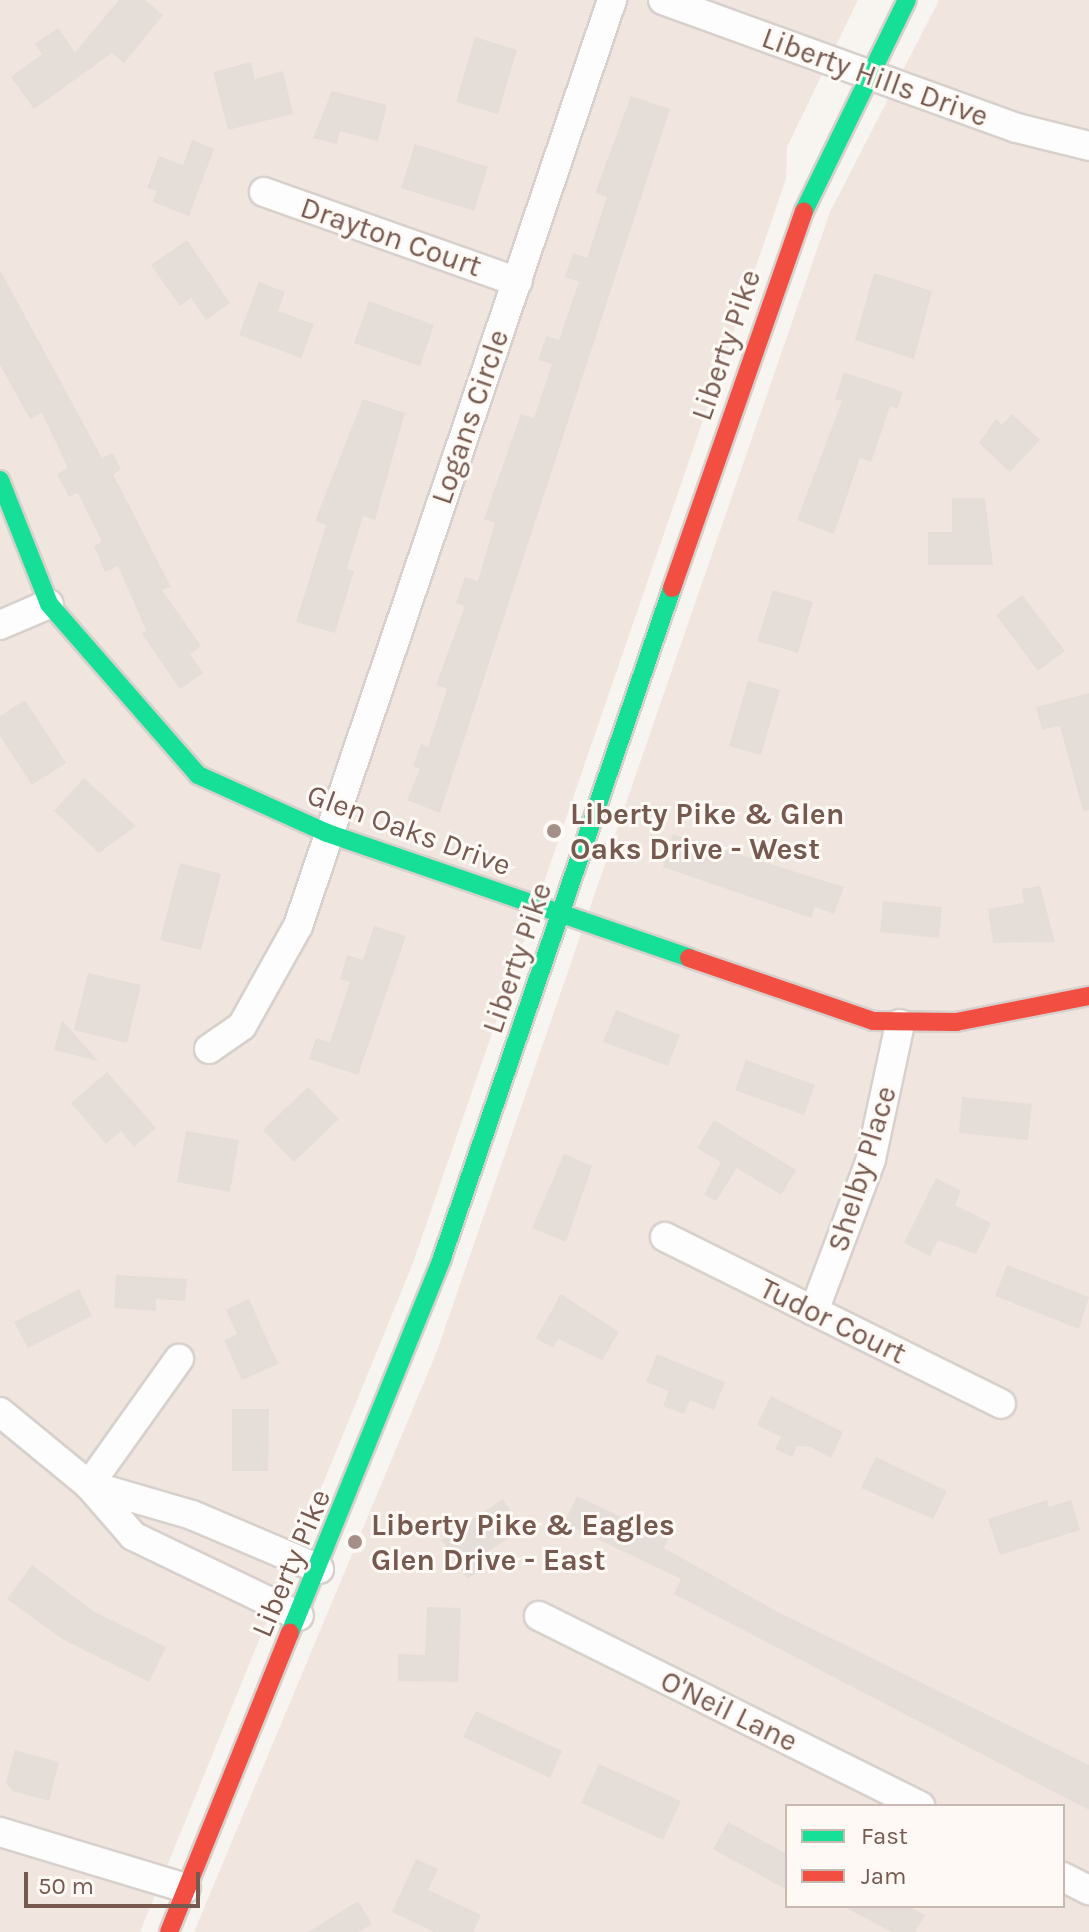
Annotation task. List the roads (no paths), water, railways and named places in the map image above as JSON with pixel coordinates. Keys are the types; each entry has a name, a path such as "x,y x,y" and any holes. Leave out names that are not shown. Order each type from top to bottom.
{"street":[{"name":"Logans Circle","path":"209,1049 242,1026 269,987 298,926 327,833 612,0"},
{"name":"Liberty Hills Drive","path":"663,0 1017,128 1089,146"},
{"name":"Liberty Pike","path":"169,1932 319,1569 442,1258 764,318 865,73 907,0"},
{"name":"Drayton Court","path":"264,192 518,282"},
{"name":"Glen Oaks Drive","path":"0,480 49,604 198,775 327,833 873,1021 900,1024 1004,1015 1089,996"},
{"path":"0,625 49,604"},
{"name":"Shelby Place","path":"814,1311 871,1159 900,1024"},
{"name":"Tudor Court","path":"665,1237 1001,1404"},
{"path":"89,1485 179,1359"},
{"path":"0,1412 89,1485 133,1536 299,1616"},
{"path":"89,1485 192,1515 319,1569"},
{"name":"O'Neil Lane","path":"539,1616 916,1804"},
{"path":"0,1832 186,1888"},
{"path":"1065,1878 1089,1890"}],"place":[{"name":"Liberty Pike & Glen Oaks Drive - West","path":"554,831"},
{"name":"Liberty Pike & Eagles Glen Drive - East","path":"355,1542"}]}
